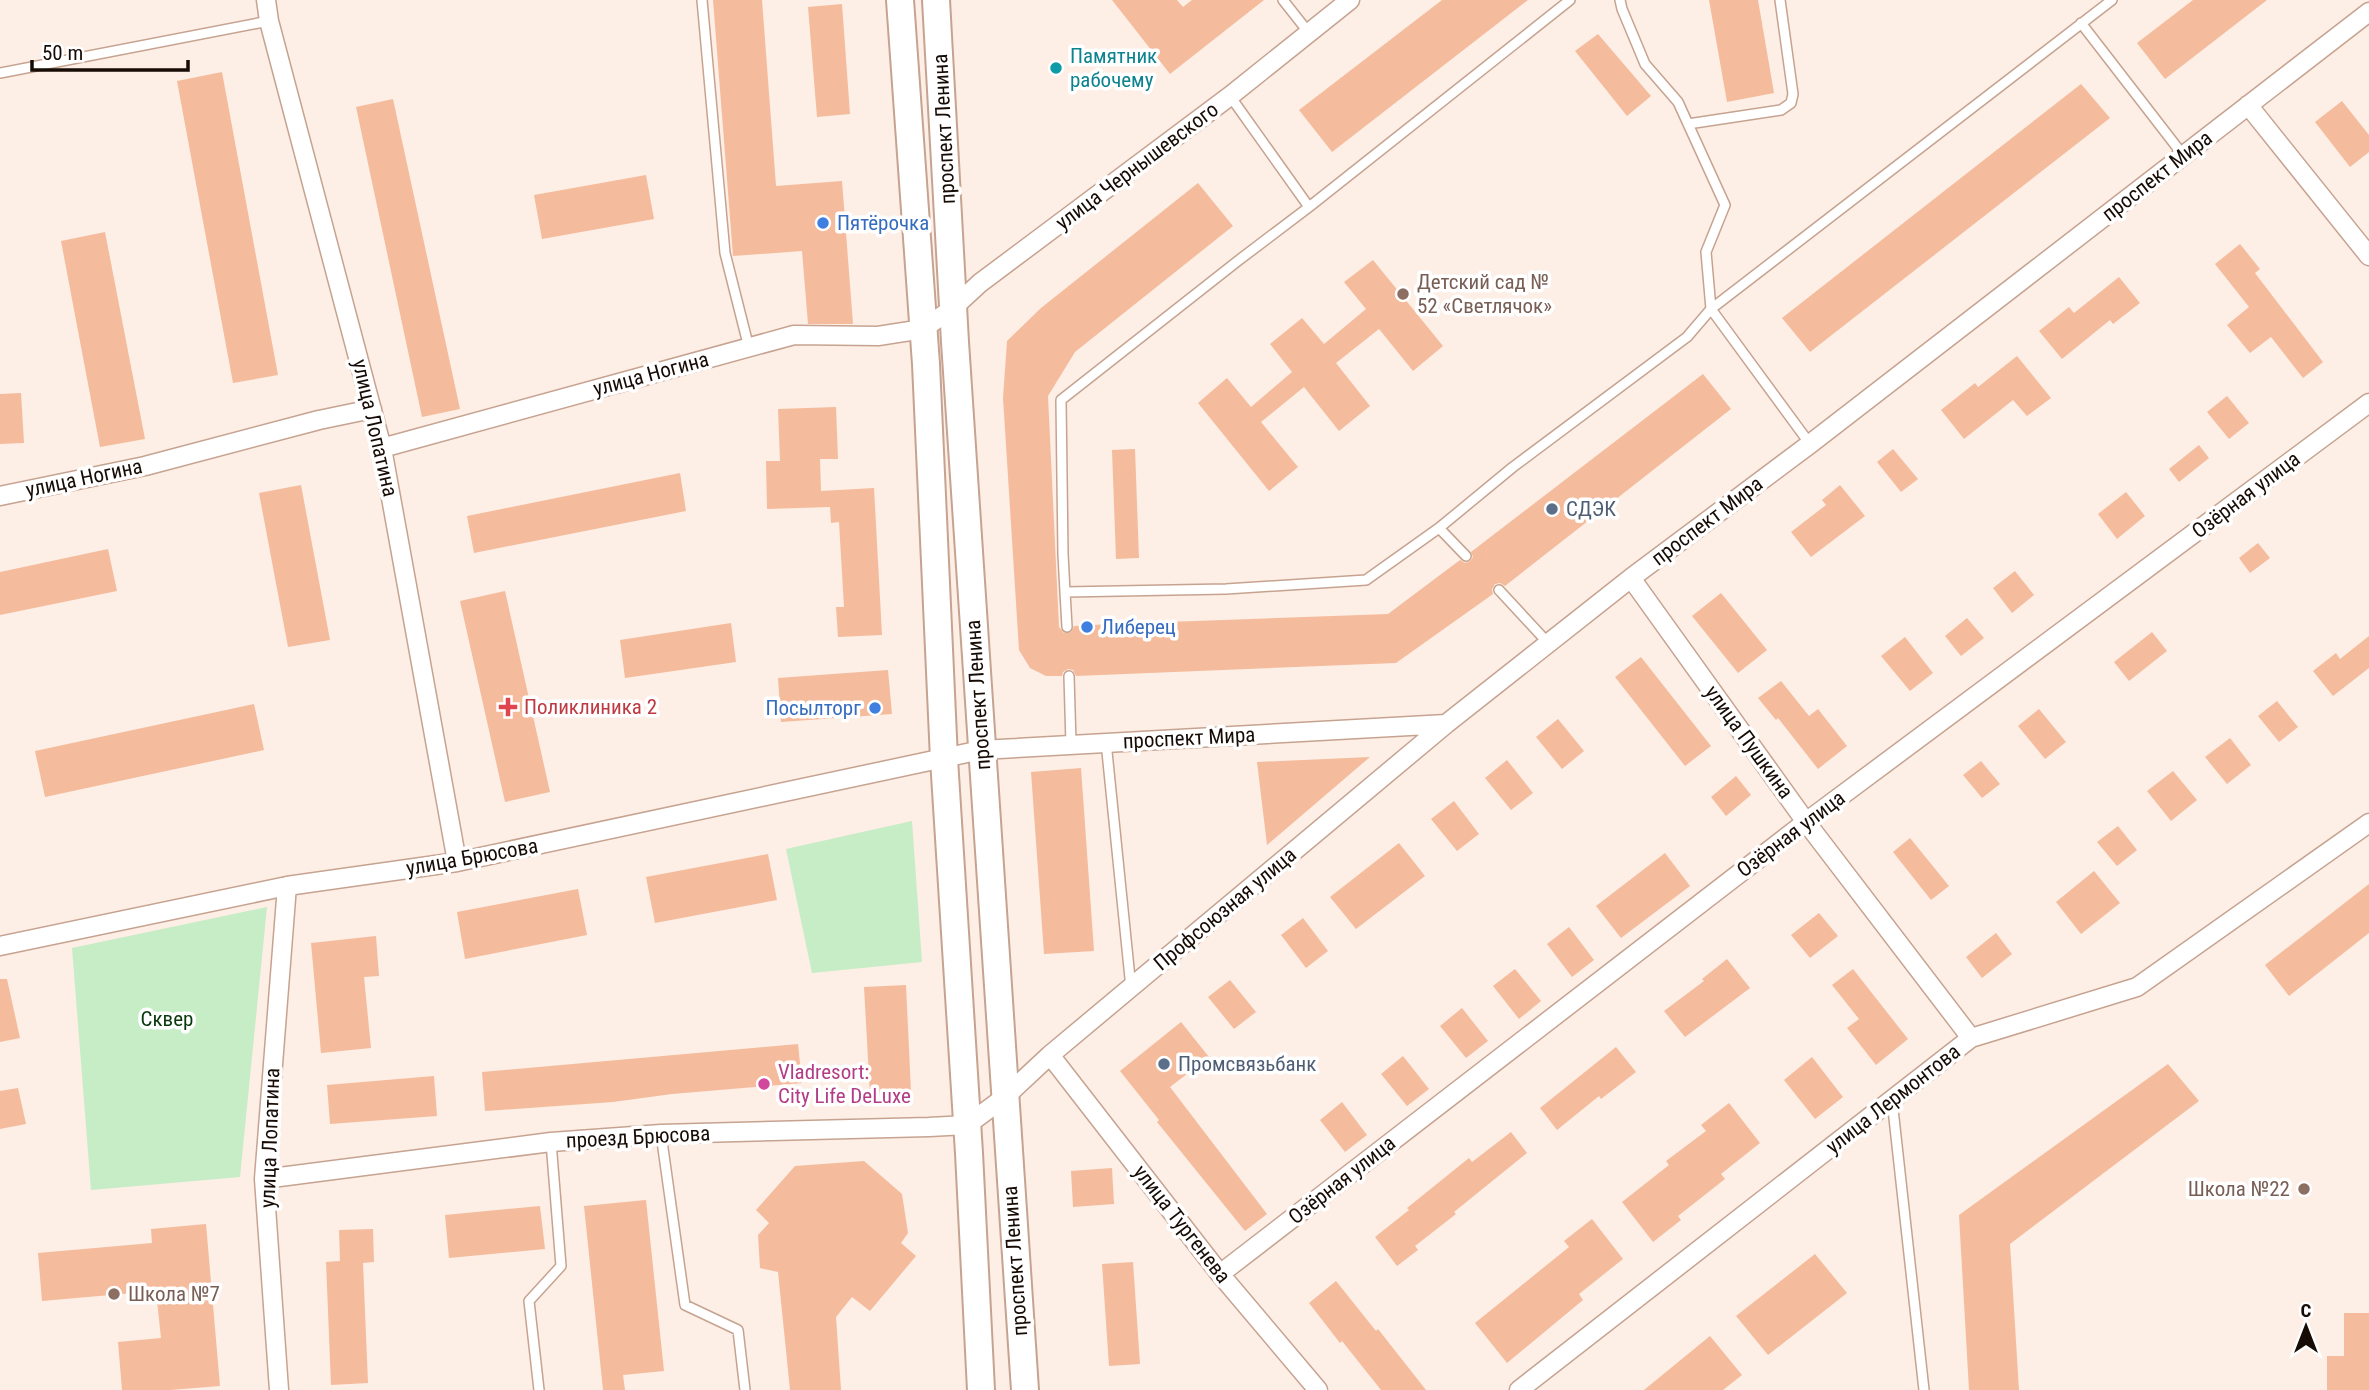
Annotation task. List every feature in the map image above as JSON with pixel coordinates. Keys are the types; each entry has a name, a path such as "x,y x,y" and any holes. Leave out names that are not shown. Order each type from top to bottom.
{"main road":[{"name":"проспект Ленина","path":"900,0 923,329 944,759 981,1390"},
{"name":"проспект Ленина","path":"936,0 981,750 1025,1390"}],"street":[{"name":"улица Лопатина","path":"266,0 269,21 382,448 457,862"},
{"name":"улица Чернышевского","path":"923,329 1230,96 1350,0"},
{"name":"проспект Мира","path":"944,759 981,750 1446,724 1631,578 1810,444 2369,12"},
{"path":"2248,105 2369,256"},
{"name":"улица Ногина","path":"382,448 794,335 878,336 923,329"},
{"name":"Озёрная улица","path":"1220,1274 1806,822 2369,402"},
{"name":"улица Ногина","path":"0,496 145,466 319,420 372,409"},
{"name":"улица Пушкина","path":"1631,578 1806,822 1971,1038"},
{"name":"Профсоюзная улица","path":"1005,1097 1050,1055 1446,724"},
{"name":"улица Брюсова","path":"0,946 287,886 457,862 944,759"},
{"name":"улица Лермонтова","path":"1519,1390 1971,1038 2137,987 2369,823"},
{"name":"улица Лопатина","path":"279,1390 264,1179 287,886"},
{"name":"улица Тургенева","path":"1050,1055 1220,1274 1318,1390"},
{"path":"967,1125 1005,1097"},
{"name":"проезд Брюсова","path":"264,1179 551,1142 661,1134 967,1125"}],"lane":[{"path":"702,0 725,253 749,348"},
{"path":"1283,0 1309,33"},
{"path":"1067,627 1061,400 1310,207 1570,0"},
{"path":"1620,0 1645,64 1678,102 1725,205 1706,252 1712,309 1810,444"},
{"path":"1688,124 1781,110 1791,103 1793,94 1780,0"},
{"path":"1065,592 1226,589 1366,580 1439,528 1513,467 1687,337 1712,309 2112,0"},
{"path":"0,73 269,21"},
{"path":"2081,23 2183,155"},
{"path":"1230,96 1310,207"},
{"path":"1439,528 1466,556"},
{"path":"1499,590 1549,643"},
{"path":"1069,676 1071,744"},
{"path":"1106,742 1130,988"},
{"path":"1892,1100 1924,1390"},
{"path":"661,1134 685,1305 738,1330 745,1390"},
{"path":"539,1390 529,1301 561,1266 551,1142"}],"green space":[{"path":"912,821 922,962 812,973 786,849"},
{"name":"Сквер","path":"267,907 240,1177 91,1190 72,948"}],"building":[{"path":"713,0 762,0 776,186 842,181 853,324 808,324 802,251 733,256"},
{"path":"1112,0 1177,0 1183,7 1192,0 1264,0 1170,74"},
{"path":"1442,0 1528,0 1332,152 1299,110"},
{"path":"1709,0 1758,0 1774,93 1727,102"},
{"path":"2193,0 2267,0 2165,79 2137,43"},
{"path":"842,4 850,114 817,117 808,7"},
{"path":"1598,34 1651,96 1627,116 1575,51"},
{"path":"222,72 278,375 233,383 177,81"},
{"path":"2081,84 2110,118 1810,352 1782,318"},
{"path":"393,99 460,409 422,417 356,107"},
{"path":"2342,101 2369,135 2369,152 2350,167 2315,122"},
{"path":"646,175 654,219 542,239 534,195"},
{"path":"1198,183 1233,226 1075,352 1048,396 1059,627 1064,633 1071,632 1074,626 1388,614 1460,560 1465,563 1470,561 1473,557 1471,552 1703,374 1731,409 1505,586 1495,584 1493,594 1396,663 1076,676 1073,670 1068,669 1062,676 1046,676 1030,668 1019,650 1003,398 1007,341 1041,308"},
{"path":"105,232 145,439 100,447 61,241"},
{"path":"2240,244 2260,269 2255,273 2323,362 2303,378 2271,337 2250,353 2227,325 2249,307 2215,264"},
{"path":"1373,260 1443,346 1413,371 1379,329 1336,363 1370,406 1339,431 1304,387 1261,422 1298,467 1269,491 1198,403 1227,378 1251,407 1292,372 1270,344 1302,318 1324,344 1366,309 1344,282"},
{"path":"2119,277 2140,303 2113,324 2110,320 2062,359 2039,331 2069,307 2074,313"},
{"path":"2017,356 2051,398 2027,416 2013,400 1964,439 1941,410 1975,383 1978,387"},
{"path":"21,393 24,443 0,444 0,394"},
{"path":"2227,396 2249,423 2229,439 2207,412"},
{"path":"836,407 838,459 820,459 821,491 874,488 882,635 838,637 836,607 844,607 839,522 831,523 830,507 767,509 766,461 780,461 778,409"},
{"path":"2199,445 2209,458 2179,482 2169,469"},
{"path":"1135,449 1139,558 1116,559 1112,450"},
{"path":"1893,449 1918,479 1901,492 1877,462"},
{"path":"680,473 686,511 474,553 467,516"},
{"path":"301,485 330,640 288,647 259,493"},
{"path":"1840,485 1865,516 1811,557 1791,532 1826,505 1822,500"},
{"path":"2126,492 2145,516 2117,539 2098,514"},
{"path":"2258,543 2270,558 2250,573 2239,558"},
{"path":"108,549 117,591 0,615 0,572"},
{"path":"2015,571 2034,595 2012,613 1993,588"},
{"path":"505,591 550,792 505,802 460,601"},
{"path":"1721,593 1767,650 1738,673 1692,616"},
{"path":"1967,618 1984,638 1961,656 1945,636"},
{"path":"731,623 736,662 625,678 620,640"},
{"path":"2152,632 2167,651 2129,681 2114,662"},
{"path":"2369,636 2369,668 2333,696 2313,671 2336,653 2340,659"},
{"path":"1905,637 1933,673 1910,691 1881,656"},
{"path":"1641,657 1711,746 1685,766 1615,677"},
{"path":"888,670 892,714 781,722 778,678"},
{"path":"1781,681 1809,716 1818,709 1847,746 1818,769 1778,718 1776,720 1758,698"},
{"path":"2277,701 2298,727 2279,742 2258,716"},
{"path":"254,704 264,750 45,797 35,751"},
{"path":"2039,709 2066,742 2045,759 2018,726"},
{"path":"1558,719 1584,751 1562,769 1536,737"},
{"path":"2230,738 2251,765 2227,784 2205,757"},
{"path":"1370,757 1267,845 1257,762"},
{"path":"1507,760 1533,793 1511,810 1485,778"},
{"path":"1981,761 2000,784 1982,798 1963,775"},
{"path":"1081,768 1094,951 1044,954 1031,772"},
{"path":"2173,771 2197,800 2171,821 2147,791"},
{"path":"1736,776 1751,795 1726,816 1711,797"},
{"path":"1454,801 1479,834 1457,851 1431,819"},
{"path":"2118,826 2137,850 2117,866 2097,842"},
{"path":"1910,838 1949,886 1931,900 1893,852"},
{"path":"1399,843 1425,876 1356,929 1330,897"},
{"path":"1665,853 1690,886 1621,938 1596,906"},
{"path":"768,854 777,900 655,923 646,877"},
{"path":"2094,871 2120,903 2081,934 2056,902"},
{"path":"2369,884 2369,933 2289,996 2265,965"},
{"path":"578,889 587,935 465,959 457,912"},
{"path":"1819,913 1838,936 1810,958 1791,935"},
{"path":"1303,918 1328,951 1306,968 1281,935"},
{"path":"1569,927 1594,960 1572,977 1547,944"},
{"path":"1996,933 2012,954 1982,978 1966,957"},
{"path":"376,936 379,976 364,977 371,1048 321,1053 311,943"},
{"path":"1727,959 1750,988 1685,1037 1664,1011 1704,981 1702,979"},
{"path":"1515,969 1541,1001 1519,1019 1493,986"},
{"path":"1853,969 1908,1039 1876,1065 1847,1028 1859,1019 1832,985"},
{"path":"0,979 7,979 20,1038 0,1042"},
{"path":"1230,980 1256,1012 1234,1029 1208,997"},
{"path":"906,985 911,1092 870,1095 864,987"},
{"path":"1462,1008 1488,1041 1466,1058 1440,1026"},
{"path":"1181,1022 1209,1057 1170,1087 1267,1214 1245,1231 1157,1122 1159,1120 1120,1071"},
{"path":"798,1044 802,1083 613,1102 485,1111 482,1072"},
{"path":"1616,1047 1636,1072 1601,1099 1599,1096 1557,1130 1540,1108"},
{"path":"1403,1056 1429,1089 1407,1106 1381,1074"},
{"path":"1812,1057 1843,1097 1815,1119 1784,1080"},
{"path":"2168,1064 2199,1101 2010,1244 2019,1390 1969,1390 1959,1215"},
{"path":"434,1076 437,1116 330,1124 327,1085"},
{"path":"18,1088 26,1124 0,1129 0,1091"},
{"path":"1342,1102 1367,1135 1345,1152 1320,1120"},
{"path":"1729,1103 1760,1143 1721,1174 1725,1179 1678,1216 1681,1220 1653,1242 1622,1202 1669,1165 1666,1161 1706,1131 1701,1125"},
{"path":"1511,1132 1527,1153 1454,1212 1456,1214 1415,1246 1418,1250 1397,1266 1375,1237 1469,1158 1472,1162"},
{"path":"864,1161 902,1194 908,1233 901,1243 916,1256 870,1311 852,1297 836,1317 841,1390 790,1390 778,1272 760,1268 758,1235 769,1223 756,1210 795,1166"},
{"path":"1112,1168 1114,1204 1073,1207 1071,1171"},
{"path":"646,1200 664,1371 623,1375 625,1390 603,1390 584,1206"},
{"path":"540,1206 545,1249 449,1258 445,1215"},
{"path":"1592,1219 1623,1259 1579,1294 1583,1300 1507,1363 1475,1323 1569,1247 1564,1241"},
{"path":"206,1224 220,1386 122,1390 118,1342 161,1338 156,1291 42,1301 38,1253 152,1243 151,1229"},
{"path":"373,1229 374,1262 363,1263 368,1383 331,1385 326,1262 340,1261 339,1230"},
{"path":"1815,1254 1847,1293 1768,1355 1736,1316"},
{"path":"1133,1262 1140,1364 1109,1366 1102,1264"},
{"path":"1336,1281 1426,1390 1381,1390 1342,1341 1340,1343 1309,1303"},
{"path":"2344,1313 2369,1313 2369,1390 2327,1390 2327,1356 2344,1356"},
{"path":"1710,1336 1742,1375 1723,1390 1644,1390"}],"place":[{"name":"Памятник рабочему","path":"1056,68"},
{"name":"Пятёрочка","path":"823,223"},
{"name":"Детский сад № 52 «Светлячок»","path":"1403,294"},
{"name":"СДЭК","path":"1552,509"},
{"name":"Либерец","path":"1087,627"},
{"name":"Поликлиника 2","path":"508,707"},
{"name":"Посылторг","path":"875,708"},
{"name":"Промсвязьбанк","path":"1164,1064"},
{"name":"Vladresort: City Life DeLuxe","path":"764,1084"},
{"name":"Школа №22","path":"2304,1189"},
{"name":"Школа №7","path":"114,1294"}]}
